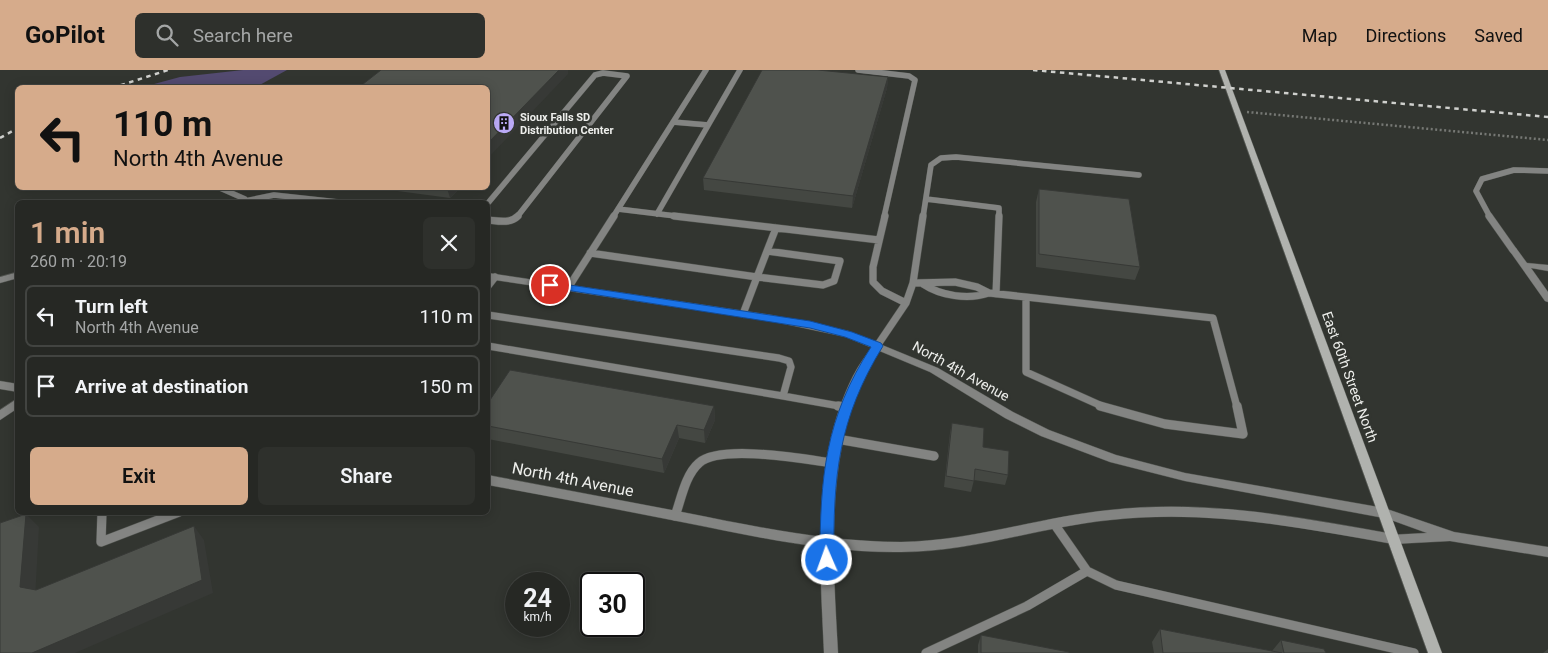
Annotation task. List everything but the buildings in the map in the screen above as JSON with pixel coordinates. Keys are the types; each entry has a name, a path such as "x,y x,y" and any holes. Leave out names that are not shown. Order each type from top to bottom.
{"main road":[{"name":"East 60th Street North","path":"1222,70 1435,653"}],"street":[{"path":"1513,250 1548,299"},
{"path":"1524,265 1548,268"},
{"path":"0,280 15,276"},
{"name":"North 4th Avenue","path":"491,276 810,324 848,334 934,370 1009,415 1044,433 1114,459 1185,478 1384,513 1454,536"},
{"path":"832,653 826,542 827,498 832,463 846,407 858,376 877,346"},
{"path":"0,385 15,388"},
{"path":"0,416 15,404"},
{"name":"North 4th Avenue","path":"490,480 782,536 826,542 902,547 952,545 1055,525 1138,512 1222,511 1393,539 1454,536"},
{"path":"1454,536 1548,552"}],"lane":[{"path":"568,288 706,70"},
{"path":"657,214 740,70"},
{"path":"858,70 909,76 915,80 873,267 873,282 882,291 906,303"},
{"path":"490,201 595,75 603,73 626,76 515,218 504,222 490,220"},
{"path":"673,122 708,125"},
{"path":"877,346 906,303 913,283 931,165 941,158 956,156 1139,175"},
{"path":"1513,250 1482,206 1476,191 1482,179 1502,171 1531,169 1548,171"},
{"path":"225,190 245,200"},
{"path":"253,200 274,195 320,200"},
{"path":"926,199 998,208 992,293"},
{"path":"618,209 879,240"},
{"path":"743,314 776,228"},
{"path":"590,253 757,277 829,285 834,282 840,261 767,251"},
{"path":"913,283 923,284 931,290 981,297 992,293 1213,318 1233,388 1242,434 1165,424 1094,404 1026,372 1026,297"},
{"path":"490,315 779,358 789,361 791,367 783,396"},
{"path":"490,346 846,407"},
{"path":"837,439 934,456"},
{"path":"675,516 694,470 706,458 746,453 832,463"},
{"path":"102,515 101,542 171,515"},
{"path":"1055,525 1087,571 1116,585 1414,653"},
{"path":"926,653 1026,606 1087,571"}],"path":[{"path":"1237,110 1548,140"}],"shaded area":[{"path":"243,70 287,70 260,85 150,85 180,77"}],"railway":[{"path":"121,85 168,70"},
{"path":"1033,70 1548,117"},
{"path":"0,138 15,130"}],"place":[{"name":"Sioux Falls SD Distribution Center","path":"504,123"}],"route":[{"path":"550,285 810,324 848,334 877,346 858,376 844,412 833,454 827,498 827,560"}]}
